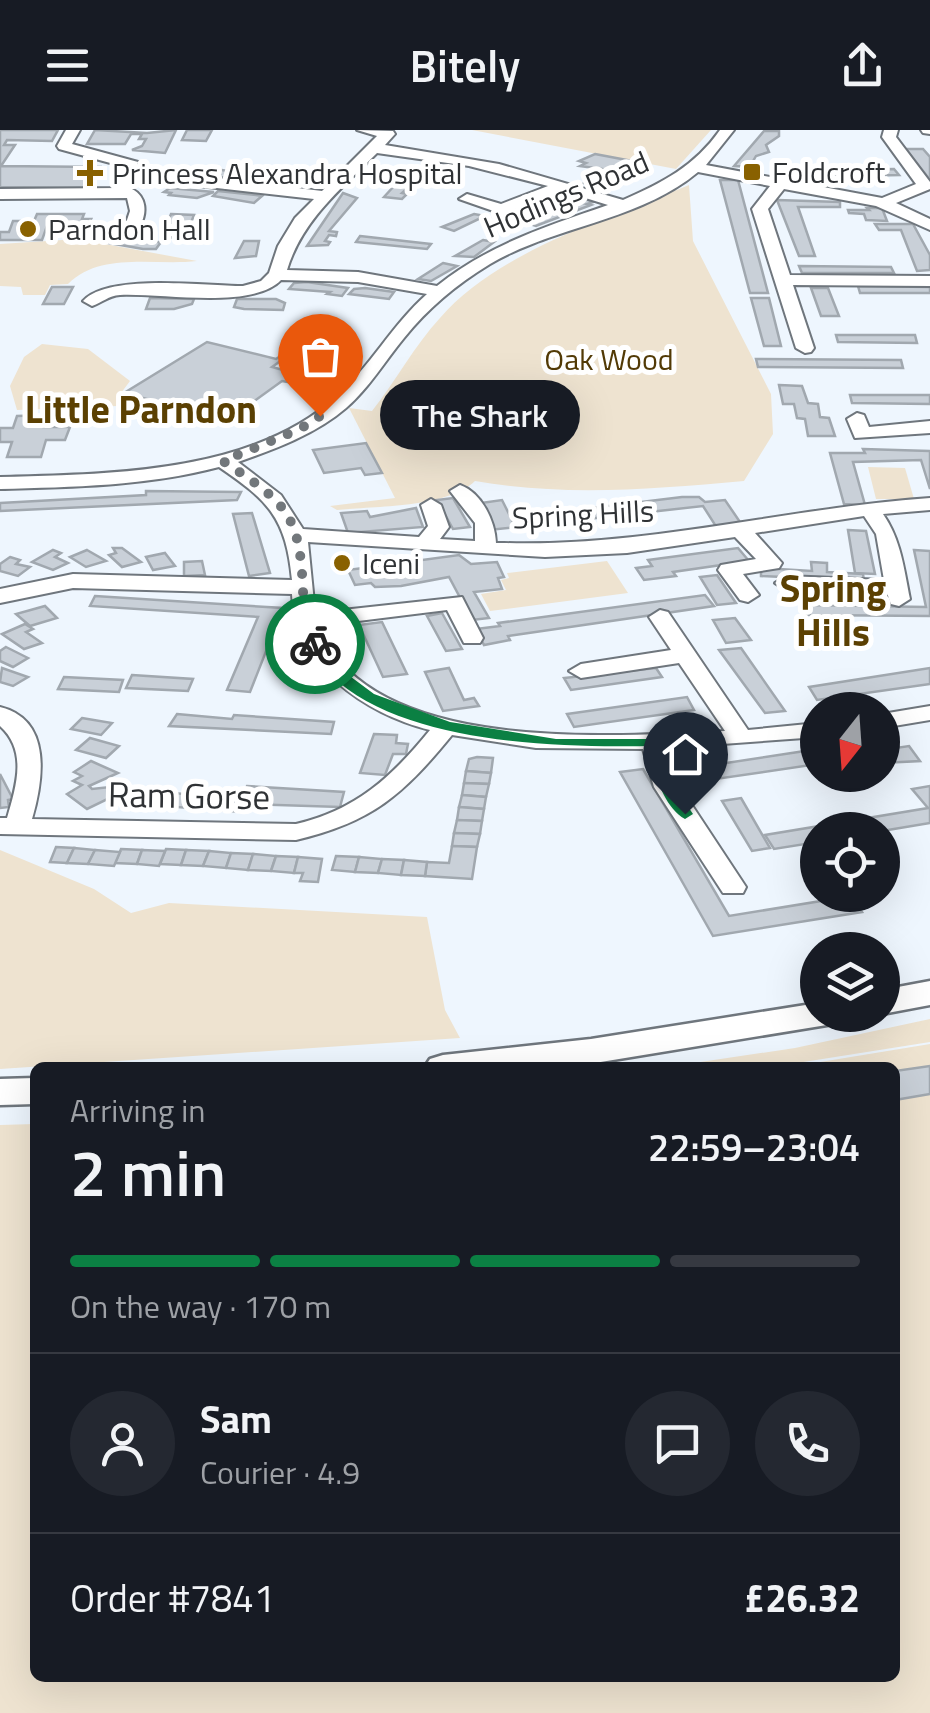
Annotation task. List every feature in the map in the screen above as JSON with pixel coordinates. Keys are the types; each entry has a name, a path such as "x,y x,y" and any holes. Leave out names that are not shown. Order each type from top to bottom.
{"main road":[{"path":"900,998 930,992"},
{"path":"499,1062 591,1052 800,1018"},
{"path":"0,1092 30,1092"}],"street":[{"path":"72,130 64,146 134,165 124,191"},
{"path":"72,148 85,130"},
{"path":"92,301 100,294 117,290 243,292 267,285 277,276 294,234 324,196 388,134 364,130"},
{"name":"Hodings Road","path":"0,483 176,473 223,461 300,429 340,403 438,291 544,230 621,204 703,164 728,130"},
{"path":"883,203 926,186 889,137 890,130"},
{"path":"372,148 470,159 621,204"},
{"path":"670,162 703,164 883,203 930,225"},
{"path":"182,179 324,196"},
{"path":"784,180 766,197 760,209 805,348"},
{"path":"467,199 502,209 564,185"},
{"path":"0,194 103,195 124,191 134,196 138,212 134,223"},
{"path":"277,276 358,277 438,291"},
{"path":"783,280 930,281"},
{"path":"856,419 862,434 930,427"},
{"path":"223,461 270,492 290,517 298,535 304,621 324,657 349,684 401,712 447,726 556,743 652,742 800,732"},
{"path":"460,491 485,524 486,548"},
{"name":"Spring Hills","path":"298,535 544,551 626,547 868,507 930,504"},
{"path":"426,542 439,527 431,505"},
{"path":"786,583 898,593 886,534 868,507"},
{"path":"738,528 770,563 729,570 748,596"},
{"path":"0,596 73,581 197,588 303,587"},
{"path":"304,621 454,602 472,638"},
{"path":"660,617 740,737"},
{"path":"581,671 686,656"},
{"name":"Ram Gorse","path":"0,714 22,729 33,766 9,826 296,832 324,827 364,812 400,784 447,726"},
{"path":"900,720 926,719"},
{"path":"652,742 667,786 733,887"}],"green space":[{"path":"472,130 711,130 676,169"},
{"name":"Oak Wood","path":"689,185 693,241 771,394 773,434 744,481 576,490 475,481 463,490 429,501 337,510 330,506 395,498 349,408 372,411 431,329 464,294 523,255 556,239"},
{"path":"78,239 197,261 129,262 96,267 68,284 50,285 45,295 23,295 21,287 0,286 0,244"},
{"path":"42,344 88,349 130,381 121,393 149,402 17,410 10,386 24,357"},
{"path":"868,467 905,468 914,499 876,499"},
{"path":"607,561 628,593 490,611 481,594 506,590 501,580 509,578 507,573"},
{"path":"0,850 94,889 131,913 169,903 427,917 445,1010 460,1038 104,1062 30,1062 30,1067 0,1069"},
{"path":"930,1019 930,1042 804,1062 701,1062 869,1032 900,1032 900,1025"},
{"path":"930,1044 930,1713 0,1713 0,1125 30,1124 30,1682 900,1682 900,1062 820,1062"}],"building":[{"path":"0,130 58,130 52,141 7,140 4,145 15,145 1,166 100,167 89,188 0,187"},
{"path":"95,130 176,130 165,153 132,150 142,146 146,139 139,139 142,134 131,134 125,144 87,144"},
{"path":"187,130 212,130 206,141 182,140"},
{"path":"764,131 779,131 779,136 766,145 769,152 756,156 752,163 756,167 734,166"},
{"path":"906,149 923,149 930,157 930,180"},
{"path":"595,154 648,164 644,167 649,168 631,173 580,166 586,163 579,161"},
{"path":"197,166 288,176 280,184 195,174 201,169"},
{"path":"894,169 899,175 853,176 848,170"},
{"path":"844,170 848,176 802,178 798,171"},
{"path":"603,171 628,176 610,188 584,183"},
{"path":"405,174 422,176 417,180 422,181 413,183 402,193 407,194 402,199 384,197"},
{"path":"720,180 738,180 768,293 750,293"},
{"path":"170,188 214,192 197,198 164,192"},
{"path":"218,191 262,196 254,203 213,196"},
{"path":"343,193 357,198 329,231 337,232 336,236 329,235 325,241 330,242 328,245 307,246"},
{"path":"586,199 593,202 587,204 591,205 536,226 523,222"},
{"path":"777,200 840,202 840,207 798,207 815,256 799,256"},
{"path":"882,208 887,221 866,220 864,214 848,210"},
{"name":"Parndon Hall","path":"37,214 84,214 82,219 91,219 87,226 47,226 42,240 0,240 0,232 9,232 13,221 34,221"},
{"path":"171,214 194,215 185,238 161,237"},
{"path":"474,214 485,216 454,231 442,227"},
{"path":"875,224 913,224 930,255 930,270 917,271 901,230 879,230"},
{"path":"96,233 161,242 156,249 143,249 92,240"},
{"path":"360,236 431,244 427,249 356,242"},
{"path":"483,240 494,242 474,257 455,256"},
{"path":"244,241 259,241 256,256 235,258"},
{"path":"443,263 457,266 431,281 418,279"},
{"path":"799,266 891,267 894,273 802,273"},
{"path":"294,283 348,288 342,296 289,289"},
{"path":"858,286 930,287 930,293 860,293"},
{"path":"52,287 73,287 64,304 43,304"},
{"path":"365,288 394,292 389,299 349,294"},
{"path":"811,288 828,288 839,316 821,316"},
{"path":"150,298 194,299 192,304 174,309 146,309"},
{"path":"751,298 769,298 781,346 764,346"},
{"path":"237,299 276,299 285,303 283,310 244,309 234,307"},
{"path":"836,335 915,335 917,343 838,342"},
{"path":"336,340 351,353 339,362 308,363 300,349 296,350 272,367 305,376 293,383 282,381 253,402 240,399 226,408 237,411 222,419 124,393 207,342 276,359 294,347"},
{"path":"756,359 901,360 903,368 758,367"},
{"path":"779,385 802,386 808,403 818,404 820,417 829,418 835,436 808,436 805,419 797,418 794,404 783,404"},
{"path":"850,395 930,395 930,404 852,403"},
{"path":"48,415 44,427 70,427 65,440 46,440 41,457 7,457 12,442 0,442 0,428 13,428 17,416"},
{"path":"366,443 382,473 365,475 361,468 324,473 313,450"},
{"path":"863,449 930,451 930,489 921,460 853,462 865,505 844,504 830,453 865,453"},
{"path":"146,491 241,492 237,500 0,511 0,503 146,495"},
{"path":"699,497 705,502 725,500 742,525 717,528 703,506 489,530 474,504 502,500 513,522 529,521 526,516"},
{"path":"453,498 470,527 453,529 437,500"},
{"path":"416,508 423,527 348,533 341,513 367,511 370,517"},
{"path":"252,513 270,573 249,576 233,514"},
{"path":"848,530 866,531 875,574 855,573"},
{"path":"113,548 122,548 141,562 122,567 109,555 116,553"},
{"path":"738,548 749,561 644,580 636,568 652,566 648,560"},
{"path":"53,550 61,553 55,557 68,563 53,570 32,562"},
{"path":"87,550 106,561 86,567 70,557"},
{"path":"914,550 930,551 930,616 806,615 808,605 926,607"},
{"path":"165,553 175,566 153,570 146,557"},
{"path":"459,555 471,564 497,562 504,577 498,578 502,589 474,592 489,618 472,620 449,577 375,587 371,583 355,585 348,570"},
{"path":"10,557 20,560 16,564 30,567 18,576 0,571 0,564"},
{"path":"202,561 205,575 184,576 184,562"},
{"path":"811,562 827,563 827,572 863,574 864,581 761,576 761,568 812,571"},
{"path":"717,575 736,603 717,605 700,577"},
{"path":"705,595 714,606 508,636 510,640 484,645 476,629 500,626 498,623"},
{"path":"95,596 283,608 250,692 227,690 258,617 90,606"},
{"path":"45,606 57,618 30,626 16,614"},
{"path":"442,613 462,649 446,651 427,616"},
{"path":"735,618 751,640 726,643 713,620"},
{"path":"382,622 407,674 383,677 359,625"},
{"path":"25,624 33,629 26,632 42,643 24,649 2,634"},
{"path":"6,647 28,658 13,667 0,661 0,651"},
{"path":"741,648 785,711 765,713 719,650"},
{"path":"2,668 28,677 13,686 0,682"},
{"path":"449,668 464,700 474,698 479,706 443,711 425,672"},
{"path":"656,668 662,677 571,690 564,678"},
{"path":"930,668 930,684 874,692 812,692 809,687"},
{"path":"132,675 193,679 188,691 126,688"},
{"path":"64,677 123,680 119,692 58,689"},
{"path":"687,697 694,710 574,727 567,714"},
{"path":"177,714 334,722 331,734 169,726"},
{"path":"82,718 112,723 101,735 71,729"},
{"path":"374,734 397,735 396,743 408,744 406,754 393,754 385,775 360,773"},
{"path":"90,738 119,746 106,758 76,750"},
{"path":"909,746 920,761 900,762 900,747"},
{"path":"800,752 800,767 709,780 700,767"},
{"path":"493,758 491,773 466,771 469,759"},
{"path":"91,761 118,773 89,786 110,787 118,794 87,809 67,794 82,785 73,781 82,776 74,772"},
{"path":"643,769 729,916 800,904 800,912 862,912 713,936 620,772"},
{"path":"466,771 491,773 489,784 464,783"},
{"path":"0,774 13,799 8,800 9,807 0,808"},
{"path":"464,783 489,784 486,797 462,795"},
{"path":"247,786 344,792 340,807 244,804 241,812 137,804 143,791 242,798"},
{"path":"930,786 930,823 900,828 900,813 928,808 912,789"},
{"path":"462,795 486,797 484,809 459,807"},
{"path":"741,798 770,848 752,851 722,801"},
{"path":"459,807 484,809 482,821 457,820"},
{"path":"457,820 482,821 480,834 454,833"},
{"path":"800,829 800,845 774,849 765,835"},
{"path":"454,833 480,834 477,847 452,846"},
{"path":"452,846 477,847 472,879 425,876 427,862 449,863"},
{"path":"56,847 74,848 67,863 50,862"},
{"path":"74,848 95,850 88,864 67,863"},
{"path":"121,849 142,850 137,864 115,863"},
{"path":"166,849 186,850 181,865 160,864"},
{"path":"95,850 120,852 114,866 88,864"},
{"path":"142,850 165,851 159,866 137,864"},
{"path":"186,850 209,851 203,866 181,865"},
{"path":"209,851 231,853 226,868 203,866"},
{"path":"231,853 253,854 248,870 226,868"},
{"path":"253,854 276,856 271,871 248,870"},
{"path":"276,856 298,857 294,873 271,871"},
{"path":"336,856 359,857 355,872 332,870"},
{"path":"298,857 322,859 318,882 300,881 303,873 294,873"},
{"path":"359,857 382,859 378,873 355,872"},
{"path":"382,859 404,860 401,875 378,873"},
{"path":"404,860 427,862 425,876 401,875"},
{"path":"930,1066 930,1094 900,1099 900,1070"}],"way so far":[{"path":"315,644 304,622 298,535 290,517 270,492 223,461 300,429 320,416"}],"place":[{"name":"Foldcroft","path":"752,172"},
{"name":"Princess Alexandra Hospital","path":"90,173"},
{"name":"Parndon Hall","path":"28,229"},
{"name":"The Shark","path":"320,416"},
{"name":"Iceni","path":"342,563"}],"district":[{"name":"Little Parndon","path":"141,409"},
{"name":"Spring Hills","path":"833,610"}],"route":[{"path":"315,644 334,671 369,697 447,726 556,743 652,742 667,786 685,814"}]}
